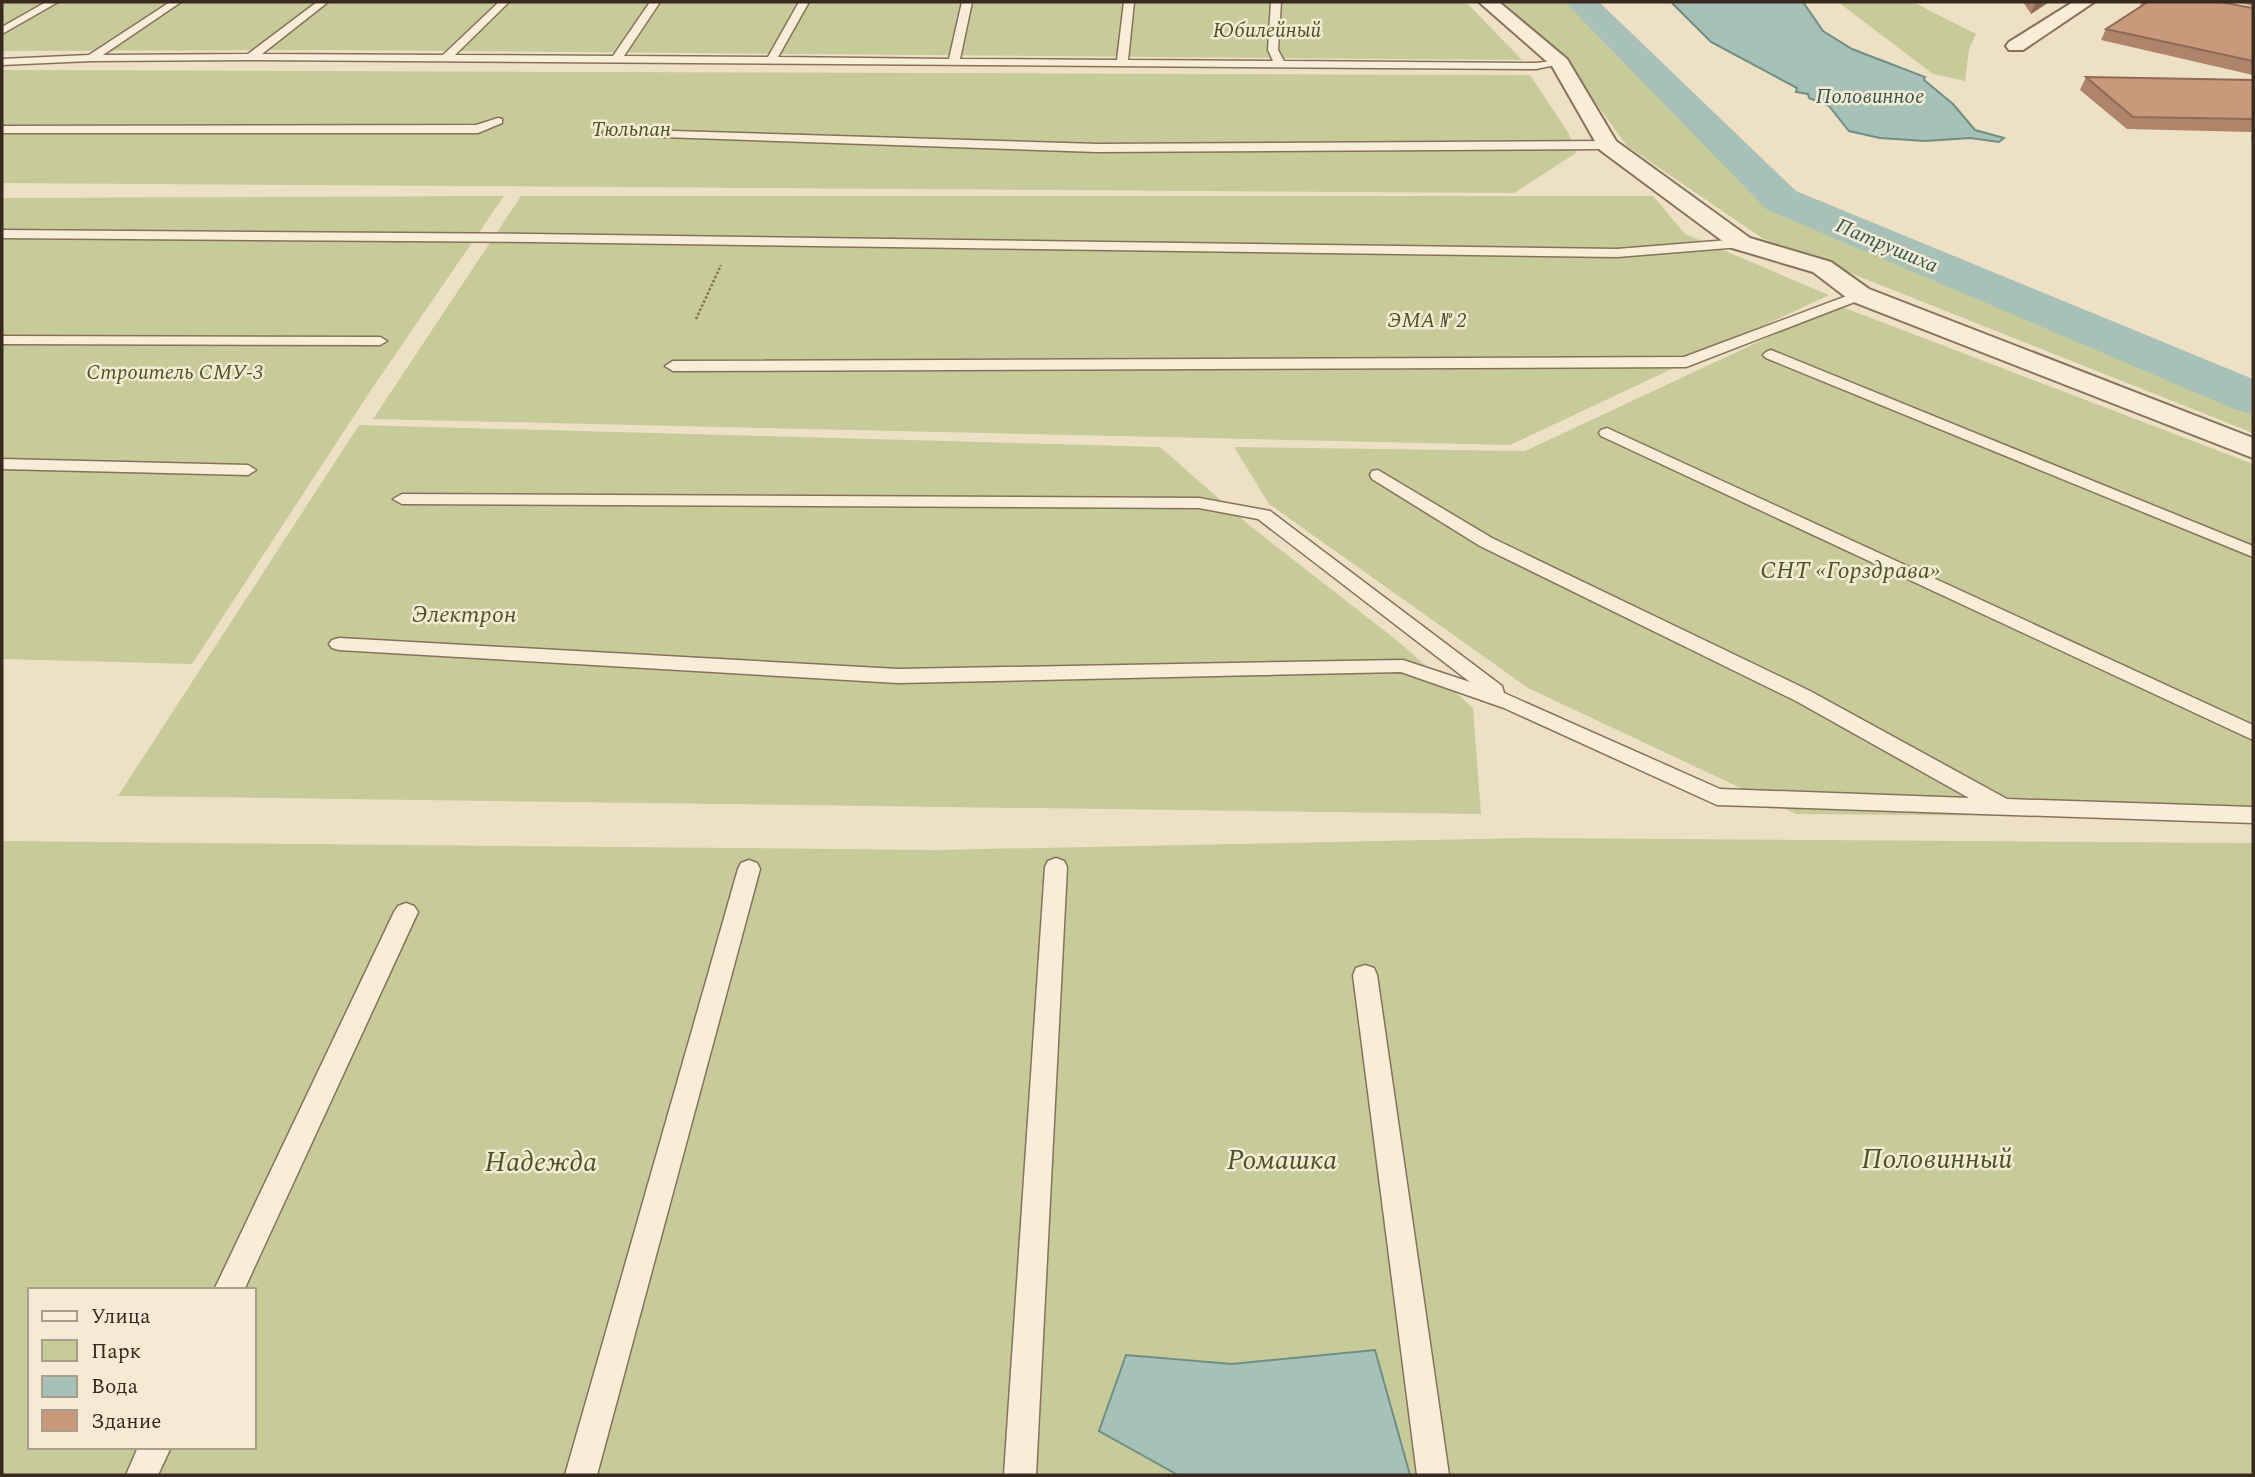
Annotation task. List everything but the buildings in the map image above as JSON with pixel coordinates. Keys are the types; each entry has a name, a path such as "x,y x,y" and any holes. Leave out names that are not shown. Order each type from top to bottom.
{"street":[{"path":"1488,2 1560,63 1608,145 1741,243 1822,267 1860,295 2253,449"},
{"path":"2016,46 2085,2"}],"lane":[{"path":"2,31 53,2"},
{"path":"91,58 176,2"},
{"path":"251,57 323,2"},
{"path":"446,58 504,2"},
{"path":"617,59 655,2"},
{"path":"772,60 804,2"},
{"path":"954,61 967,2"},
{"path":"1122,62 1129,2"},
{"path":"1276,2 1273,50 1280,64"},
{"path":"2,18 25,18"},
{"path":"2,62 91,58 251,57 1535,66 1560,63"},
{"path":"2,130 478,129 498,121"},
{"path":"608,133 1097,148 1608,145"},
{"path":"2,234 1617,253 1741,243"},
{"path":"673,366 1686,362 1860,295"},
{"path":"2,340 380,341"},
{"path":"1771,355 2253,552"},
{"path":"1607,433 2253,733"},
{"path":"2,464 248,470"},
{"path":"1378,475 1486,542 1803,696 2006,808"},
{"path":"402,499 1199,503 1264,515 1511,703"},
{"path":"340,644 898,676 1403,666 1511,703 1717,797 2253,814"},
{"path":"1020,1475 1056,867"},
{"path":"581,1475 749,869"},
{"path":"230,1288 406,912"},
{"path":"1366,975 1433,1475"},
{"path":"142,1475 154,1449"}],"path":[{"path":"696,319 731,242"}],"green space":[{"name":"Юбилейный","path":"2,2 1466,2 1522,60 329,50 2,51"},
{"path":"1503,2 1568,2 1767,201 2253,404 2253,433 1762,238 1627,146 1565,61"},
{"path":"1838,2 1913,2 1976,34 1969,49 1965,81 1933,74"},
{"name":"Тюльпан","path":"2,70 1530,75 1569,134 1576,153 1514,193 2,183"},
{"name":"Строитель СМУ-3","path":"504,196 371,390 192,664 2,659 2,198"},
{"name":"ЭМА № 2","path":"521,196 1653,196 1685,234 1829,295 1510,445 373,419"},
{"name":"СНТ «Горздрава»","path":"1837,305 2253,464 2253,818 1796,814 1528,688 1269,504 1234,447 1525,451"},
{"name":"Электрон","path":"359,425 1160,447 1249,525 1399,642 1473,708 1481,814 118,796"},
{"path":"1529,838 2253,843 2253,1475 2,1475 2,841 936,850"}],"water":[{"name":"Половинное","path":"1674,2 1803,2 1823,31 1852,49 1925,77 1924,80 1953,104 1975,130 2004,138 1999,142 1970,138 1925,141 1880,138 1849,131 1829,106 1809,98 1808,94 1796,92 1797,88 1711,42"},
{"path":"1375,1350 1410,1475 1178,1475 1099,1431 1126,1355 1232,1364"}],"waterway":[{"name":"Патрушиха","path":"1581,2 1781,200 2253,398"}],"park label":[{"name":"Половинный","path":"1937,1158"},
{"name":"Ромашка","path":"1282,1159"},
{"name":"Надежда","path":"541,1161"}]}
